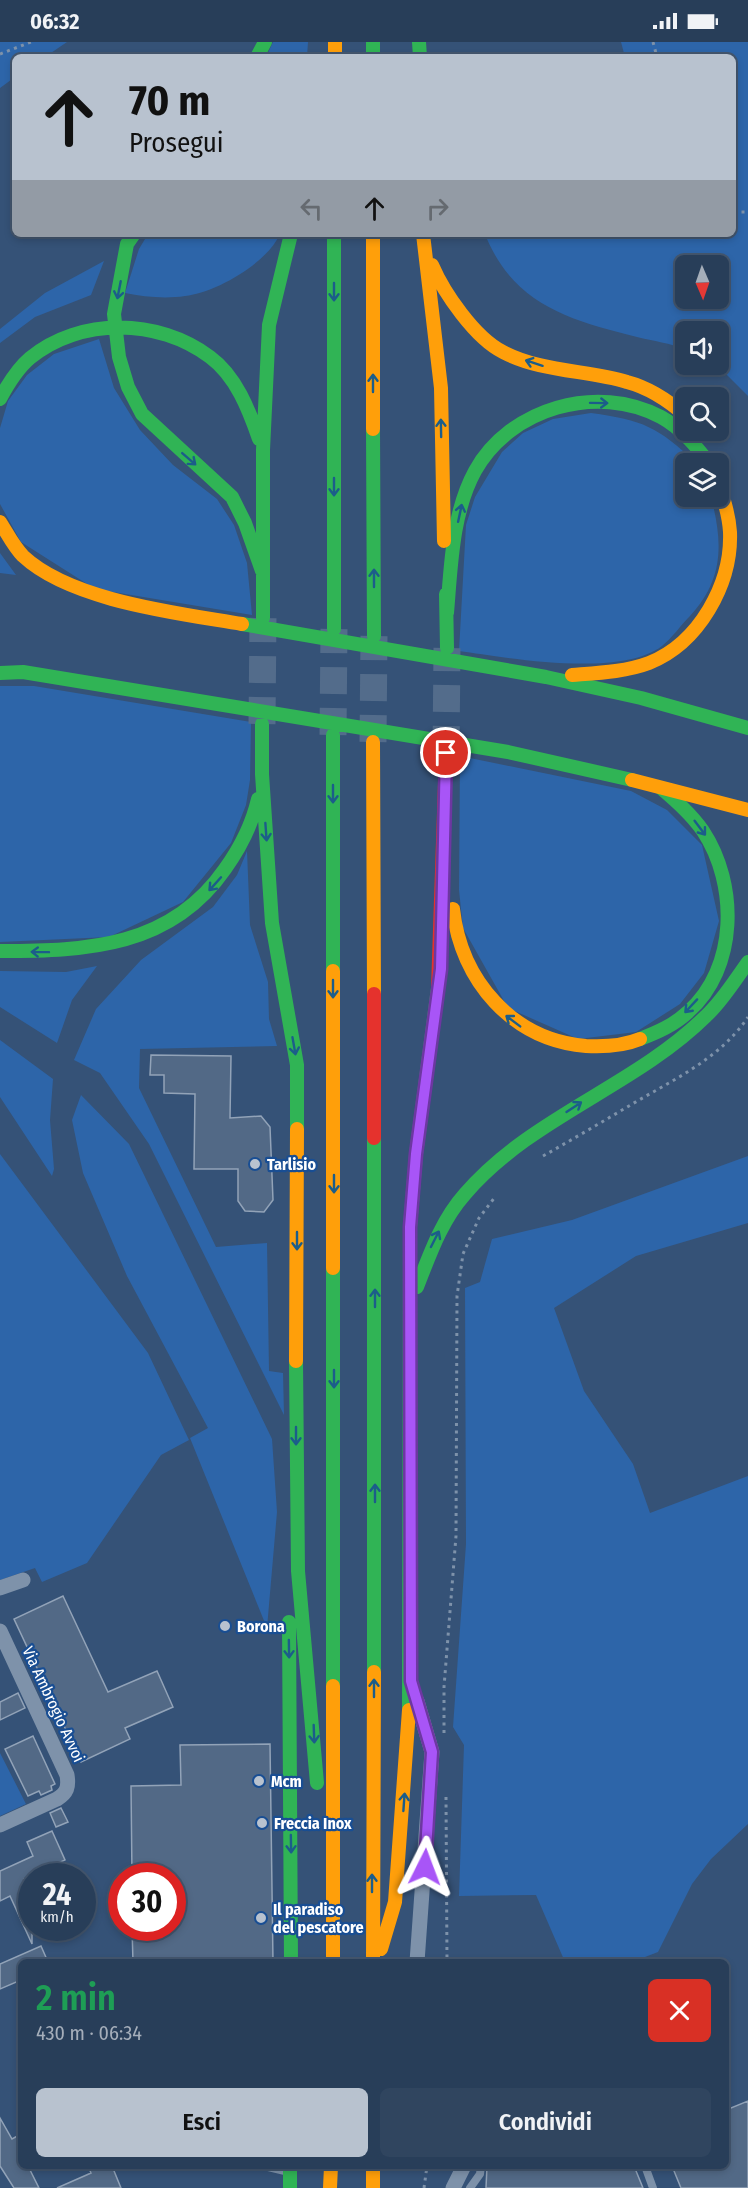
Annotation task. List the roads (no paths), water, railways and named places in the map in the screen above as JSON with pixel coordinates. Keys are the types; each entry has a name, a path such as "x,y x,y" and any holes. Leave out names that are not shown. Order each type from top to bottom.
{"highway":[{"path":"132,237 127,244 114,314 119,357 128,387 142,414 162,435 232,497 245,523 262,571"},
{"path":"263,618 263,450 269,324 290,237"},
{"path":"334,237 334,630"},
{"path":"373,237 374,636"},
{"path":"423,239 439,282 472,326 502,352 539,365 628,382 666,399 675,407"},
{"path":"423,239 441,388 447,648"},
{"path":"0,399 30,358 57,340 88,330 147,329 183,340 211,358 233,382 250,412 263,450"},
{"path":"447,613 453,546 463,497 476,468 503,434 534,414 573,402 617,403 654,414 685,434 701,453"},
{"path":"546,677 622,670 660,658 688,637 711,610 726,574 730,537 726,507"},
{"path":"0,522 23,556 53,576 92,594 194,616 546,677 640,698 748,728"},
{"path":"0,673 23,672 508,752 659,786 748,810"},
{"path":"262,724 262,774 272,923 297,1065 295,1464 298,1571 306,1638 318,1800 333,1930"},
{"path":"333,735 333,1959"},
{"path":"373,742 375,1959"},
{"path":"376,1959 396,1902 411,1681 410,1227 415,1164 441,969 446,753"},
{"path":"0,951 53,952 106,946 153,932 192,909 224,874 245,837 256,811 262,774"},
{"path":"446,827 453,914 461,945 475,980 498,1009 523,1028 556,1042 589,1049 625,1045 657,1032 684,1014 710,986 724,949 728,907 722,872 707,838 688,813 659,786"},
{"path":"409,1314 423,1262 461,1195 496,1161 526,1138 677,1041 702,1021 748,962"},
{"path":"291,1959 289,1613 298,1571"},
{"path":"290,2169 290,2188"},
{"path":"331,2188 332,2169"},
{"path":"373,2169 373,2188"}],"street":[{"path":"0,1588 23,1580"},
{"name":"Via Ambrogio Avvoi","path":"0,1631 67,1775 69,1784 64,1794 57,1799 0,1825"},
{"path":"411,1681 432,1752 417,1959"},
{"path":"453,2188 462,2169"}],"lane":[{"path":"470,2188 480,2174 481,2169"},
{"path":"646,2169 653,2188"}],"tunnel":[{"path":"262,724 263,618"},
{"path":"333,735 334,629"},
{"path":"373,742 374,636"},
{"path":"446,753 447,648"}],"place":[{"name":"Tarlisio","path":"255,1164"},
{"name":"Borona","path":"225,1626"},
{"name":"Mcm","path":"259,1781"},
{"name":"Freccia Inox","path":"262,1823"},
{"name":"Il paradiso del pescatore","path":"261,1918"}]}
